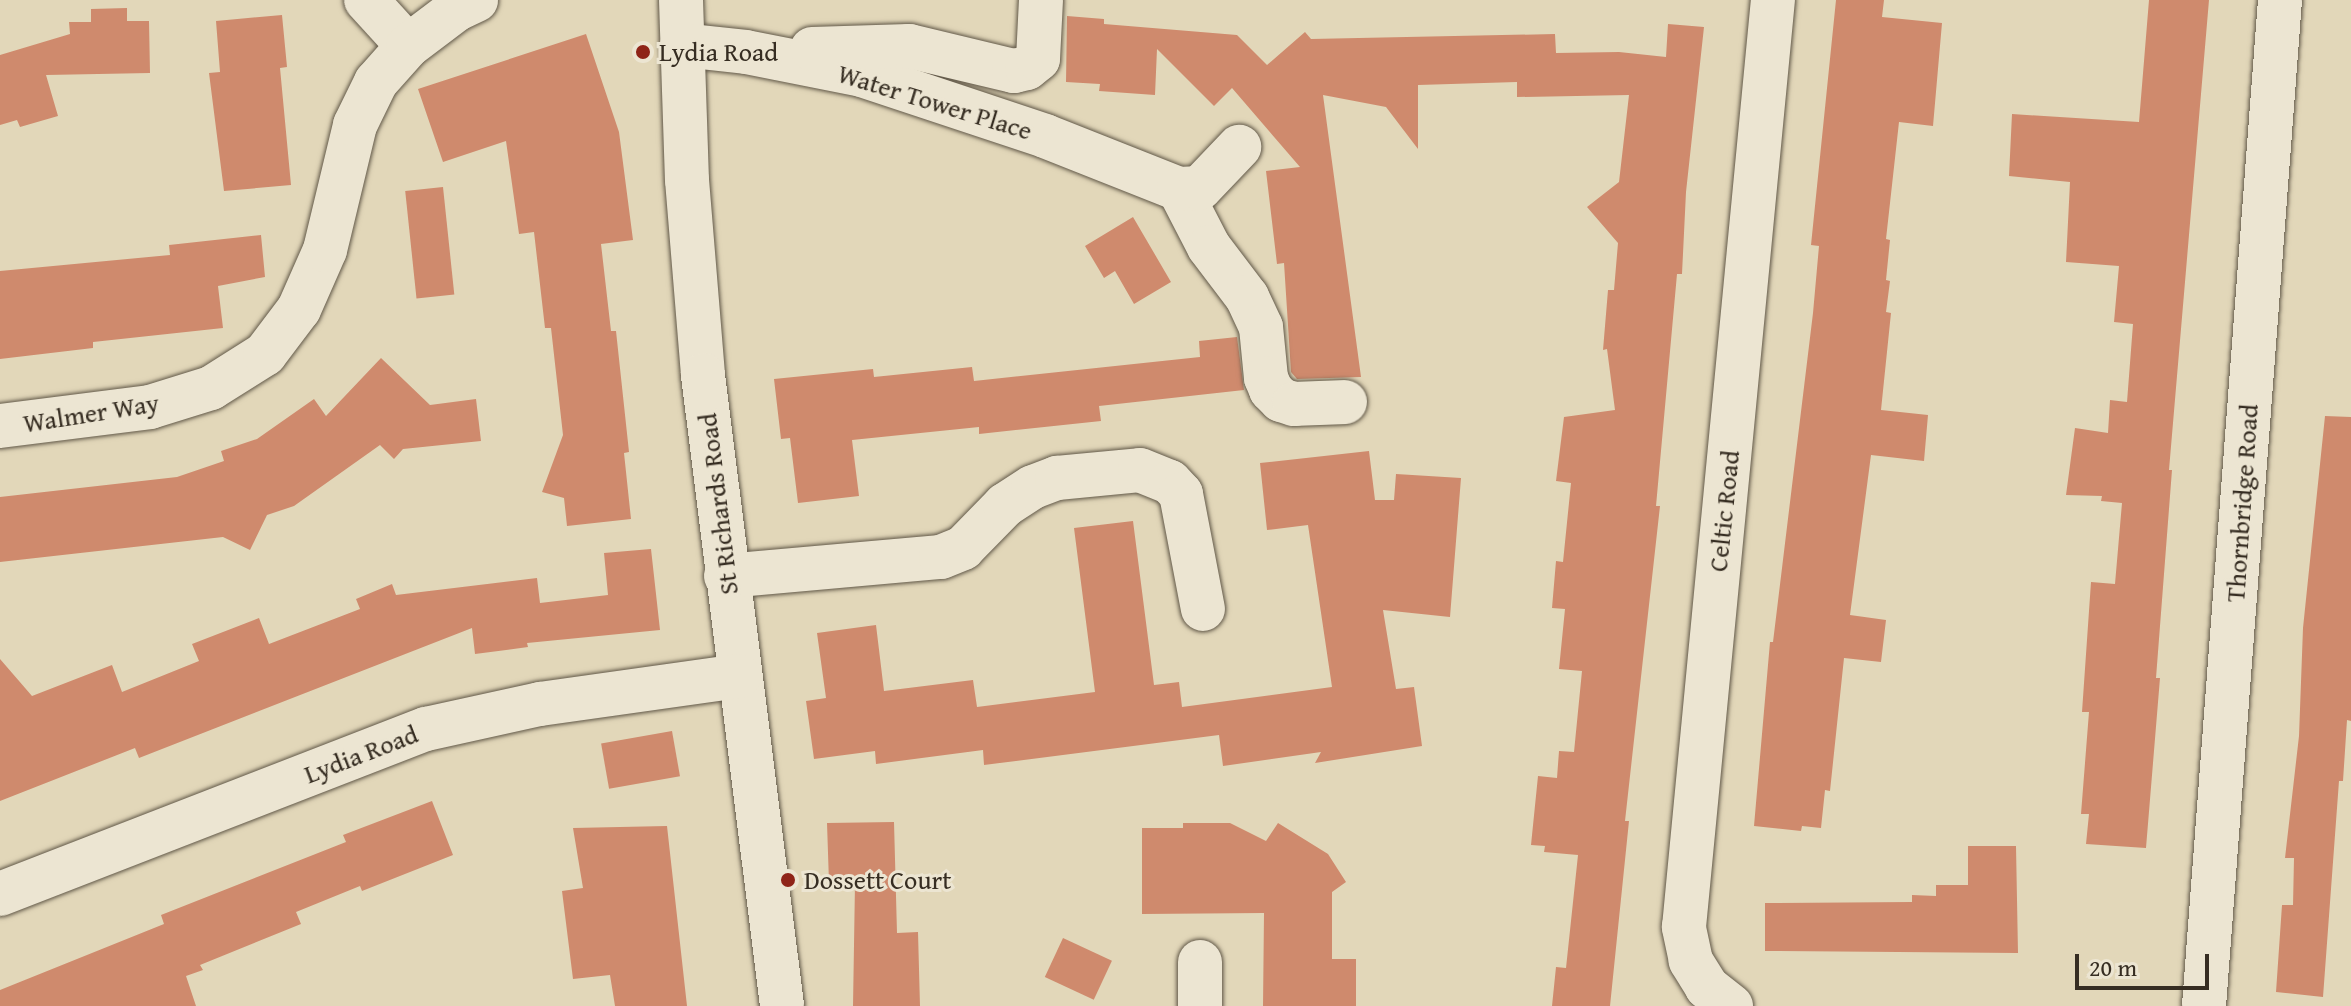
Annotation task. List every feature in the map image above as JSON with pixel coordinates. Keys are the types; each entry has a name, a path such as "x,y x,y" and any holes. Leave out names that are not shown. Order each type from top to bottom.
{"street":[{"path":"366,0 408,46"},
{"name":"Walmer Way","path":"0,426 150,407 211,388 265,354 299,309 320,262 355,125 371,93 408,46 457,9 476,0"},
{"name":"St Richards Road","path":"681,0 687,180 698,315 726,576 782,1006"},
{"path":"746,52 909,46 1014,71 1027,68 1038,59 1041,0"},
{"name":"Celtic Road","path":"1731,1006 1707,987 1691,961 1684,927 1773,0"},
{"name":"Thornbridge Road","path":"2204,1006 2280,0"},
{"name":"Water Tower Place","path":"682,45 746,52 862,75 1045,136 1179,189"},
{"path":"1179,189 1200,188 1239,147"},
{"path":"1179,189 1193,209 1209,247 1247,297 1261,327 1266,378 1271,390 1294,404 1345,402"},
{"path":"726,576 941,557 963,548 1005,505 1033,487 1057,478 1140,470 1170,482 1181,494 1203,609"},
{"name":"Lydia Road","path":"0,894 426,729 540,704 739,676"},
{"path":"1200,962 1200,1006"}],"building":[{"path":"1836,0 1884,0 1882,17 1942,23 1933,126 1899,122 1886,239 1890,240 1886,280 1890,281 1886,312 1891,313 1881,410 1928,415 1924,461 1871,455 1850,615 1886,620 1881,662 1844,658 1830,791 1825,790 1821,828 1802,826 1801,831 1754,826 1770,642 1773,642 1813,313 1819,246 1811,245"},
{"path":"2149,0 2209,0 2169,470 2172,470 2156,678 2160,678 2146,848 2086,844 2089,814 2081,814 2089,712 2082,712 2091,582 2115,584 2122,503 2101,501 2102,496 2066,495 2075,428 2108,433 2110,400 2127,402 2133,324 2114,322 2119,266 2066,262 2070,182 2009,176 2012,114 2139,122"},
{"path":"127,8 127,21 149,21 150,73 46,75 58,116 20,127 17,120 0,125 0,55 70,34 69,22 91,22 91,9"},
{"path":"282,15 287,67 280,68 291,185 224,191 209,73 220,72 216,21"},
{"path":"1067,16 1104,19 1104,24 1237,35 1267,65 1305,32 1311,39 1555,34 1556,53 1619,52 1666,57 1668,24 1704,27 1686,192 1682,274 1677,274 1656,506 1660,506 1625,821 1629,821 1610,1006 1552,1006 1556,967 1566,968 1578,855 1544,852 1545,846 1531,845 1538,776 1557,778 1559,751 1574,752 1582,671 1559,669 1565,609 1552,608 1556,561 1563,562 1571,483 1556,481 1564,417 1615,410 1607,349 1603,350 1608,290 1614,290 1618,243 1587,207 1619,182 1629,95 1517,97 1517,82 1418,85 1418,149 1386,107 1323,95 1361,377 1297,379 1291,372 1284,263 1277,264 1266,171 1300,167 1232,88 1214,106 1157,49 1155,95 1099,91 1100,84 1066,82"},
{"path":"586,34 619,132 633,240 601,244 611,331 616,331 629,452 624,453 631,519 567,526 564,498 542,492 563,435 551,328 545,328 534,232 519,234 506,141 443,162 418,89"},
{"path":"443,187 454,294 416,298 405,191"},
{"path":"1133,217 1171,282 1134,304 1115,271 1104,278 1085,246"},
{"path":"261,235 265,277 218,286 223,328 93,342 93,348 0,359 0,271 170,255 169,245"},
{"path":"1237,337 1244,390 1099,406 1101,421 979,434 979,427 852,440 859,496 798,503 790,438 781,439 774,379 873,369 874,377 972,367 974,381 1200,357 1199,341"},
{"path":"381,358 430,405 476,399 481,441 403,449 394,459 380,445 294,506 267,515 250,550 223,537 0,562 0,497 177,477 224,461 221,451 257,439 314,399 326,416"},
{"path":"2325,416 2351,417 2351,721 2347,720 2343,781 2339,781 2323,997 2276,992 2282,905 2293,905 2294,858 2285,858 2299,736 2303,628"},
{"path":"1369,451 1375,500 1394,500 1396,474 1461,478 1450,617 1383,610 1396,689 1414,687 1422,746 1315,763 1321,752 1223,766 1219,735 984,765 983,750 876,764 875,751 814,759 806,701 826,698 817,633 876,625 884,691 973,680 977,707 1095,692 1074,528 1133,521 1154,685 1179,682 1182,707 1332,687 1308,525 1267,530 1260,463"},
{"path":"651,549 660,630 527,643 528,647 475,654 472,628 139,758 135,748 0,801 0,659 32,696 112,665 122,692 199,661 192,644 259,618 269,644 360,609 356,599 392,584 396,595 537,578 540,603 608,595 604,553"},
{"path":"672,731 680,776 609,789 601,744"},
{"path":"432,801 453,855 362,891 360,886 296,912 301,924 200,965 203,970 186,976 196,1006 0,1006 0,990 164,924 161,915 346,842 343,835"},
{"path":"894,822 897,933 918,932 920,1006 853,1006 855,883 829,883 827,823"},
{"path":"1183,823 1230,823 1266,841 1278,823 1328,854 1346,882 1332,892 1332,959 1356,959 1356,1006 1263,1006 1264,913 1142,914 1142,828 1183,828"},
{"path":"667,826 687,1006 615,1006 610,975 573,979 562,891 583,888 573,828"},
{"path":"1968,846 2016,846 2018,953 1765,951 1765,903 1912,902 1912,895 1936,896 1936,885 1968,885"},
{"path":"1063,938 1112,961 1094,1000 1045,977"}],"place":[{"name":"Lydia Road","path":"643,52"},
{"name":"Dossett Court","path":"788,880"}]}
